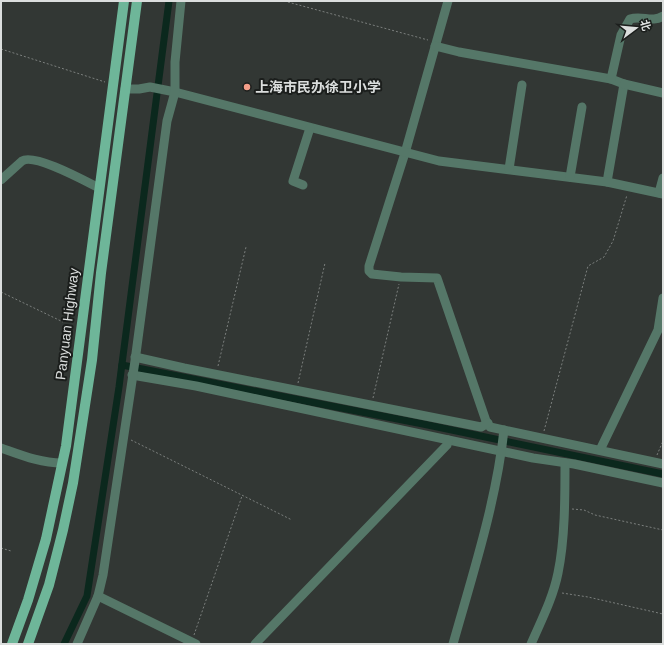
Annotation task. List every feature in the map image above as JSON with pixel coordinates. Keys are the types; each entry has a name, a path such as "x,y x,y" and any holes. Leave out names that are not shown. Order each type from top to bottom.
{"main road":[{"name":"Panyuan Highway","path":"12,644 28,600 46,539 62,463 124,1"},
{"name":"Panyuan Highway","path":"28,644 49,584 73,483 92,360 101,273 137,1"}],"street":[{"path":"77,644 98,596 103,575 133,374 167,121 173,92 181,1"},
{"path":"448,1 405,153 369,266 369,271 372,274 401,278 437,278 490,427 504,432 542,438 663,464"},
{"path":"611,79 621,35 630,19 637,17 651,20 663,16"},
{"path":"436,44 460,52 611,79 624,84 663,93"},
{"path":"606,182 624,84"},
{"path":"509,169 522,85"},
{"path":"125,89 150,87 173,92 439,161 606,182 661,194 663,178"},
{"path":"570,177 582,107"},
{"path":"303,185 293,181 310,128"},
{"path":"1,180 25,159 35,159 65,171 99,188"},
{"path":"600,450 658,330 663,298"},
{"path":"135,359 372,404 481,427 488,424"},
{"path":"133,374 663,483"},
{"path":"453,644 492,503 504,432"},
{"path":"255,644 447,445 448,440"},
{"path":"1,448 28,458 50,463 62,463"},
{"path":"530,644 544,614 558,573 564,508 565,463"},
{"path":"98,596 194,643"}],"path":[{"path":"284,1 436,44"},
{"path":"1,50 100,81 113,83"},
{"path":"542,438 588,266 604,257 613,241 629,187"},
{"path":"216,374 246,247"},
{"path":"297,390 325,263"},
{"path":"372,404 401,278"},
{"path":"1,292 64,322"},
{"path":"124,436 292,520"},
{"path":"653,462 663,441"},
{"path":"194,643 242,495"},
{"path":"564,508 584,510 595,515 663,530"},
{"path":"1,548 11,551"},
{"path":"553,591 588,597 663,614"}],"waterway":[{"path":"64,644 87,596 119,387 169,1"},
{"path":"122,365 423,424 663,474"}],"place":[{"name":"上海市民办徐卫小学","path":"247,87"}]}
